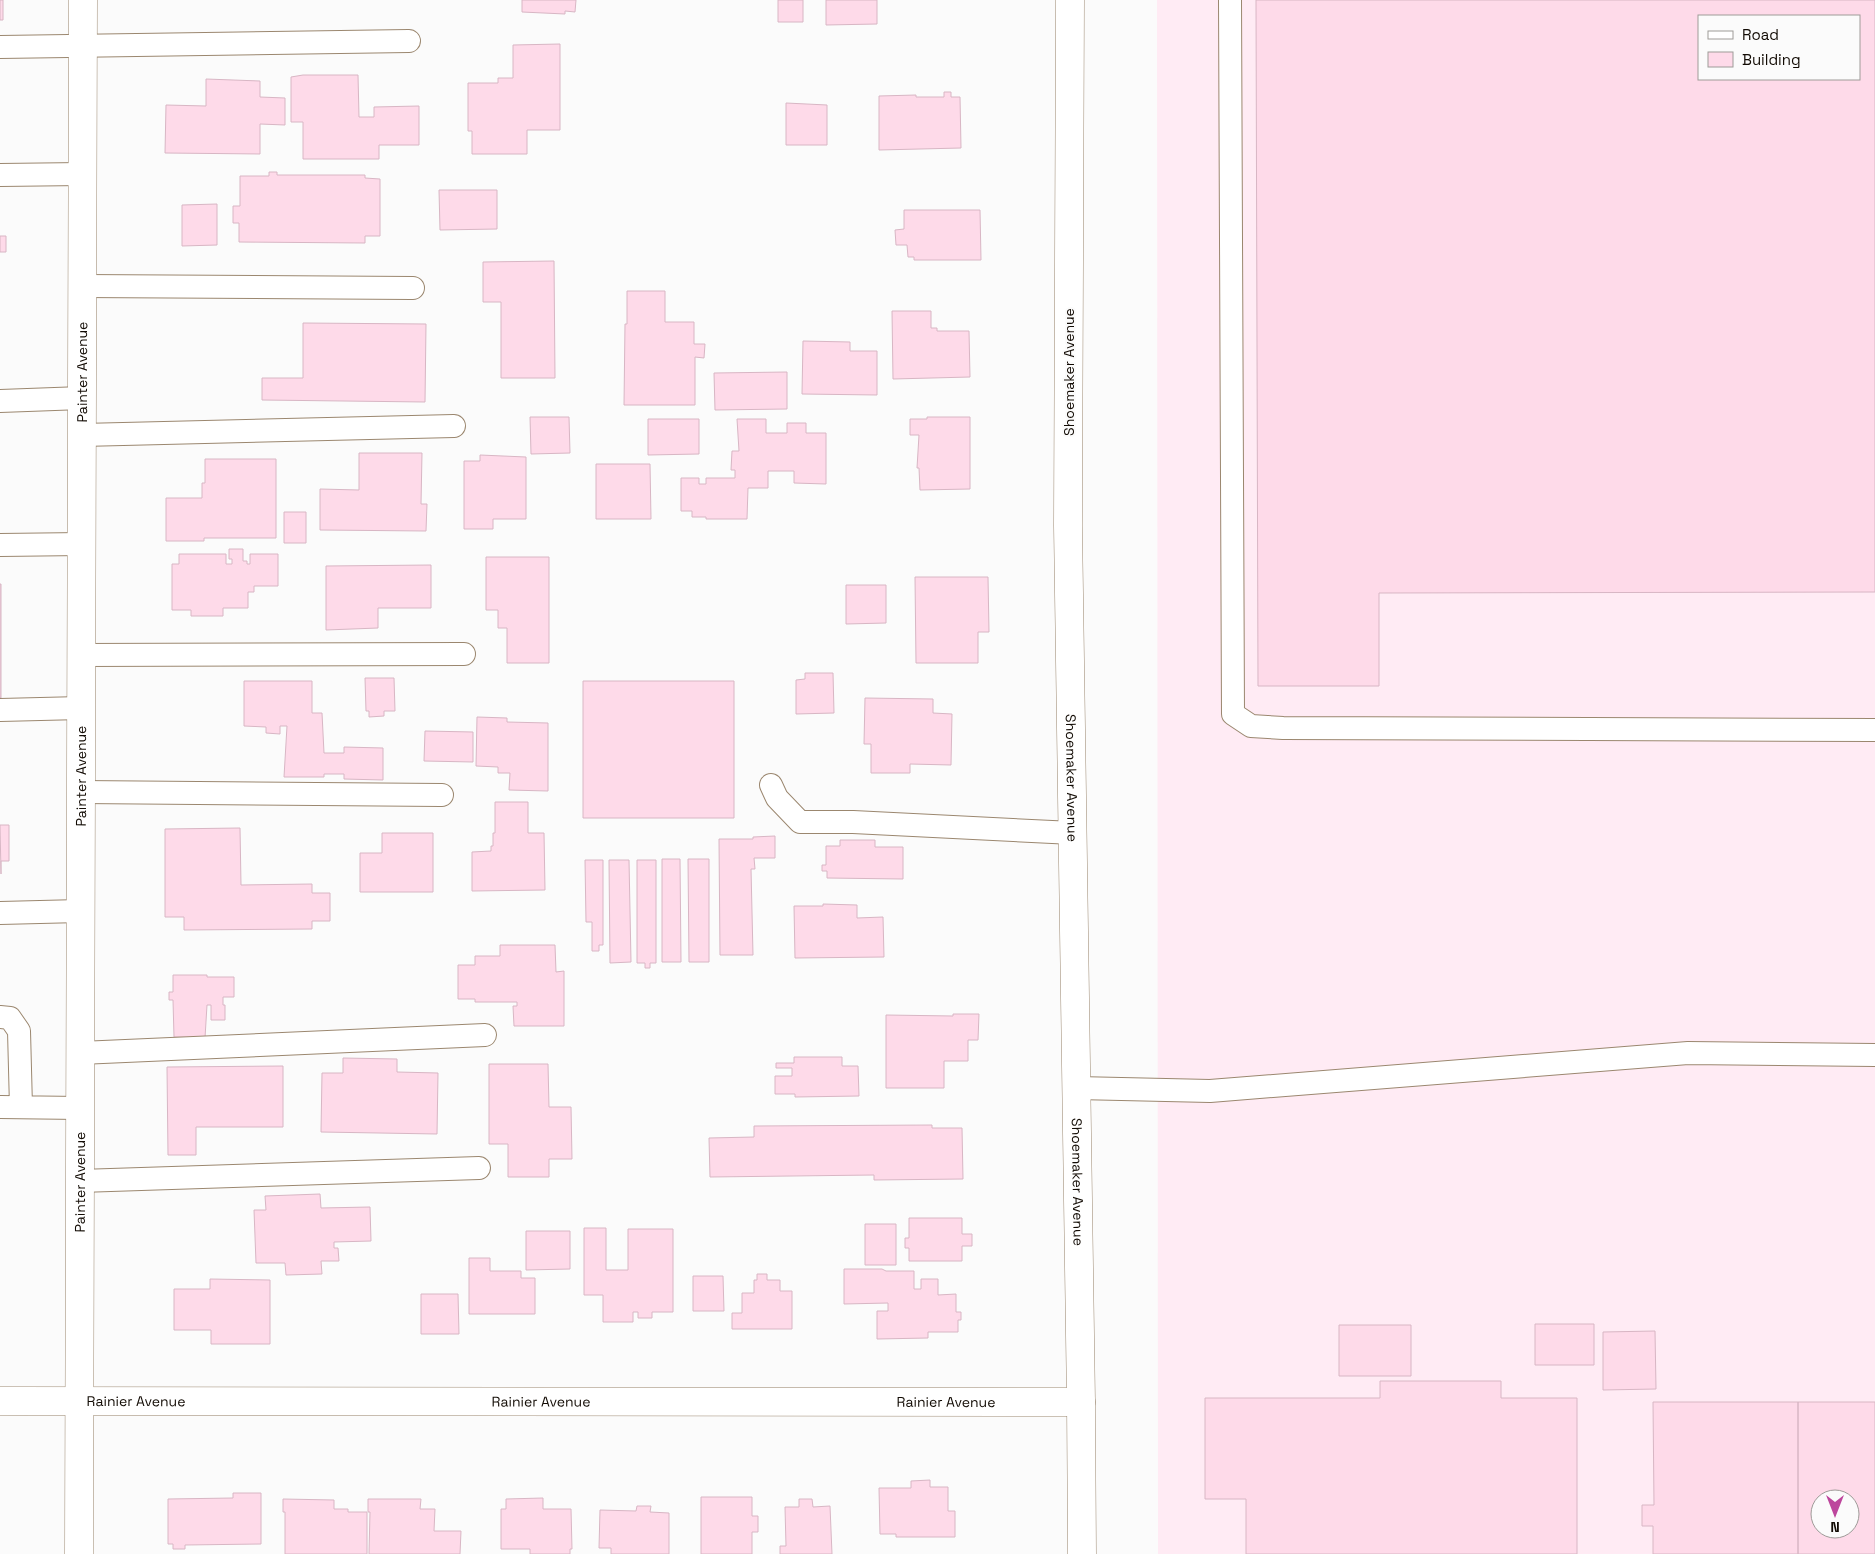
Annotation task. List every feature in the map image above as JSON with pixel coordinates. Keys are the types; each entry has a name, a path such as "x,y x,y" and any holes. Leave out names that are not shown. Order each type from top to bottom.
{"street":[{"name":"Painter Avenue","path":"80,1554 83,0"},
{"name":"Shoemaker Avenue","path":"1070,0 1068,526 1082,1554"},
{"name":"Rainier Avenue","path":"0,1401 1081,1402"}],"lane":[{"path":"1230,0 1233,714 1251,726 1283,728 1875,730"},
{"path":"0,47 409,41"},
{"path":"0,175 82,174"},
{"path":"82,286 413,288"},
{"path":"0,401 82,398"},
{"path":"82,435 454,426"},
{"path":"0,544 82,544"},
{"path":"81,655 464,654"},
{"path":"0,710 81,708"},
{"path":"771,785 777,798 800,822 891,824 1073,833"},
{"path":"81,792 442,795"},
{"path":"0,913 80,911"},
{"path":"0,1017 10,1018 19,1031 11,1107 80,1108"},
{"path":"80,1053 484,1035"},
{"path":"1077,1088 1210,1091 1688,1053 1875,1056"},
{"path":"80,1181 479,1168"}],"shaded area":[{"path":"1157,0 1875,0 1875,1554 1158,1554"}],"building":[{"path":"0,0 3,0 3,20 0,20"},
{"path":"522,0 576,0 575,12 565,11 565,14 522,12"},
{"path":"778,0 803,0 803,22 778,22"},
{"path":"826,0 877,0 877,24 826,25"},
{"path":"1256,0 1875,0 1875,592 1379,593 1379,686 1258,686"},
{"path":"560,44 560,130 527,130 527,154 472,154 472,131 468,131 468,83 498,83 498,78 513,78 513,45"},
{"path":"303,75 358,75 359,117 374,117 374,107 419,106 419,145 379,145 379,159 303,159 303,122 291,122 291,77"},
{"path":"206,79 260,81 260,97 285,98 285,125 260,124 260,154 165,153 166,105 206,106"},
{"path":"944,92 951,92 951,97 960,97 961,148 879,150 879,96 916,95 916,97 944,97"},
{"path":"786,103 827,105 827,145 786,145"},
{"path":"269,172 277,172 277,175 365,175 365,178 380,179 380,236 365,236 365,243 239,242 239,223 233,223 233,206 240,206 240,176 269,176"},
{"path":"439,190 497,190 497,229 440,230"},
{"path":"217,204 217,245 182,246 182,205"},
{"path":"904,210 980,210 981,260 914,260 914,257 908,257 907,245 896,245 895,230 904,229"},
{"path":"0,236 6,236 6,252 0,252"},
{"path":"554,261 555,378 501,378 501,302 483,302 483,262"},
{"path":"627,291 665,291 665,322 694,322 694,344 705,344 704,358 695,357 695,405 624,405"},
{"path":"892,311 931,311 931,328 937,328 937,331 969,331 970,377 893,379"},
{"path":"303,323 426,324 425,402 262,400 262,378 303,378"},
{"path":"803,341 850,342 850,351 877,351 877,395 802,394"},
{"path":"787,372 787,409 715,410 714,373"},
{"path":"530,417 569,417 570,453 531,454"},
{"path":"927,417 970,417 970,489 920,490 919,468 917,468 919,435 910,435 910,419 927,419"},
{"path":"648,419 699,419 699,454 648,455"},
{"path":"737,419 766,419 766,433 787,433 787,423 806,423 806,433 826,433 826,484 794,483 794,471 768,471 768,488 748,488 747,519 706,519 706,517 692,517 692,511 681,511 681,478 699,478 699,484 706,484 706,478 735,478 735,470 731,470 732,451 739,451"},
{"path":"359,453 422,453 421,504 427,504 426,531 320,530 320,489 359,490"},
{"path":"480,455 526,457 526,519 493,519 493,529 464,529 464,461 480,461"},
{"path":"205,459 276,459 276,538 204,538 204,541 166,541 166,498 202,498 202,483 205,483"},
{"path":"596,464 650,464 651,519 596,519"},
{"path":"284,512 306,512 306,543 284,543"},
{"path":"229,549 243,549 243,561 247,561 247,564 250,564 250,554 278,554 278,586 254,586 254,592 248,592 248,608 223,608 223,616 191,616 191,610 172,610 172,564 179,564 179,554 226,554 226,564 232,564 232,559 229,559"},
{"path":"486,557 549,557 549,663 507,663 507,628 498,628 498,610 486,610"},
{"path":"431,565 431,608 378,608 378,628 326,630 326,566"},
{"path":"915,577 988,577 989,632 978,632 978,663 916,663"},
{"path":"1,584 1,698 0,697"},
{"path":"846,585 886,585 886,623 846,624"},
{"path":"805,673 833,673 834,713 796,714 796,680 805,679"},
{"path":"365,678 394,678 395,711 384,711 384,716 369,717 369,711 366,711"},
{"path":"244,681 312,681 312,713 322,713 324,753 344,753 344,747 383,748 383,780 344,779 344,774 324,774 324,777 284,777 287,726 280,726 280,734 266,733 266,727 244,726"},
{"path":"583,681 734,681 734,818 583,818"},
{"path":"865,698 933,699 933,713 952,714 951,765 910,764 910,773 871,773 871,744 864,744"},
{"path":"477,717 507,718 507,722 548,723 548,791 509,790 510,773 498,773 498,767 476,766"},
{"path":"425,731 473,732 473,762 424,761"},
{"path":"495,802 528,802 528,833 544,833 545,890 472,891 472,852 491,851 493,833 495,833"},
{"path":"0,825 9,825 9,861 1,861 1,874"},
{"path":"240,828 241,885 312,884 312,893 330,893 330,921 312,921 312,929 184,930 184,917 165,917 165,829"},
{"path":"382,833 433,833 433,892 360,892 360,853 382,853"},
{"path":"775,836 775,858 754,858 755,869 751,869 753,955 720,955 719,839 753,839 753,837"},
{"path":"840,840 875,840 875,847 903,847 903,879 827,878 827,871 822,871 822,865 826,865 826,846 840,846"},
{"path":"662,859 680,859 681,962 662,962"},
{"path":"688,859 709,859 709,962 689,962"},
{"path":"585,860 603,860 603,945 599,945 599,951 592,951 592,922 586,922"},
{"path":"609,860 629,860 631,962 610,963"},
{"path":"637,860 656,860 656,963 650,963 650,968 645,968 645,963 637,963"},
{"path":"823,904 857,905 857,918 883,917 884,957 795,958 794,906 823,906"},
{"path":"500,945 555,945 556,972 564,971 564,1026 514,1026 513,1006 517,1006 517,1002 475,1002 475,999 458,999 458,965 475,965 475,956 500,956"},
{"path":"173,975 234,977 234,997 223,997 225,1020 211,1020 211,1005 207,1005 205,1038 174,1037 173,1000 169,1000 169,992 173,992"},
{"path":"953,1014 979,1014 978,1040 968,1040 968,1061 944,1061 944,1088 886,1088 886,1015 953,1016"},
{"path":"794,1057 842,1057 842,1066 858,1066 859,1096 795,1097 795,1094 775,1094 775,1076 792,1076 792,1068 776,1068 776,1063 794,1063"},
{"path":"343,1058 397,1059 397,1072 438,1073 437,1134 321,1132 322,1073 343,1073"},
{"path":"489,1064 548,1064 549,1107 571,1107 572,1159 549,1159 549,1177 508,1177 508,1144 489,1144"},
{"path":"283,1066 283,1127 196,1127 196,1155 168,1155 167,1067"},
{"path":"932,1125 932,1128 962,1128 963,1179 874,1180 874,1175 710,1177 709,1138 754,1137 754,1126"},
{"path":"320,1194 321,1208 370,1207 371,1241 334,1242 334,1248 338,1248 339,1261 321,1261 322,1274 286,1275 285,1263 256,1263 254,1210 266,1210 265,1196"},
{"path":"909,1218 962,1218 962,1234 972,1234 972,1246 962,1246 962,1261 909,1261 909,1248 905,1248 905,1238 909,1238"},
{"path":"865,1224 896,1224 896,1265 865,1265"},
{"path":"584,1228 606,1228 606,1270 628,1270 628,1229 673,1229 673,1312 652,1312 652,1318 638,1318 638,1312 633,1312 633,1322 603,1322 603,1295 584,1295"},
{"path":"526,1231 570,1231 570,1269 526,1270"},
{"path":"469,1258 490,1258 490,1271 521,1271 521,1278 535,1278 535,1314 469,1314"},
{"path":"844,1269 914,1271 914,1289 921,1289 921,1279 938,1279 938,1295 956,1294 956,1312 961,1312 961,1320 958,1320 958,1332 928,1332 928,1338 877,1339 877,1311 888,1311 888,1303 844,1304"},
{"path":"757,1274 767,1274 767,1280 780,1280 780,1291 792,1291 792,1329 732,1329 732,1313 742,1313 742,1293 754,1293 754,1280 757,1280"},
{"path":"693,1276 723,1276 724,1311 693,1311"},
{"path":"210,1279 270,1280 270,1344 211,1344 211,1330 174,1330 174,1289 210,1289"},
{"path":"421,1294 458,1294 459,1334 421,1334"},
{"path":"1535,1324 1594,1324 1594,1365 1535,1365"},
{"path":"1339,1325 1411,1325 1411,1376 1339,1376"},
{"path":"1655,1331 1656,1389 1603,1390 1603,1332"},
{"path":"1380,1381 1501,1381 1501,1398 1577,1398 1577,1554 1246,1554 1246,1499 1205,1499 1205,1398 1380,1398"},
{"path":"1653,1402 1798,1402 1798,1554 1653,1554 1653,1526 1642,1526 1642,1505 1654,1505"},
{"path":"1798,1402 1875,1402 1875,1554 1798,1554"},
{"path":"930,1480 930,1487 948,1487 948,1511 955,1511 955,1537 896,1537 896,1534 880,1534 879,1488 911,1488 911,1481"},
{"path":"233,1493 261,1493 261,1544 185,1545 185,1549 173,1549 173,1544 168,1544 168,1499 233,1498"},
{"path":"701,1497 752,1497 752,1516 758,1516 758,1532 752,1532 752,1554 701,1554"},
{"path":"543,1498 543,1509 571,1509 572,1549 570,1549 570,1554 530,1554 530,1549 501,1549 501,1509 506,1509 506,1499"},
{"path":"283,1499 334,1500 334,1509 348,1509 348,1512 367,1512 367,1554 285,1554 285,1512 283,1512"},
{"path":"368,1499 421,1499 420,1509 435,1509 434,1531 461,1531 460,1554 369,1554 370,1512 368,1512"},
{"path":"799,1499 812,1499 813,1507 830,1506 832,1554 780,1554 780,1546 786,1546 785,1507 799,1507"},
{"path":"637,1506 651,1506 650,1512 669,1513 669,1554 611,1554 611,1548 599,1548 600,1510 636,1511"}]}
